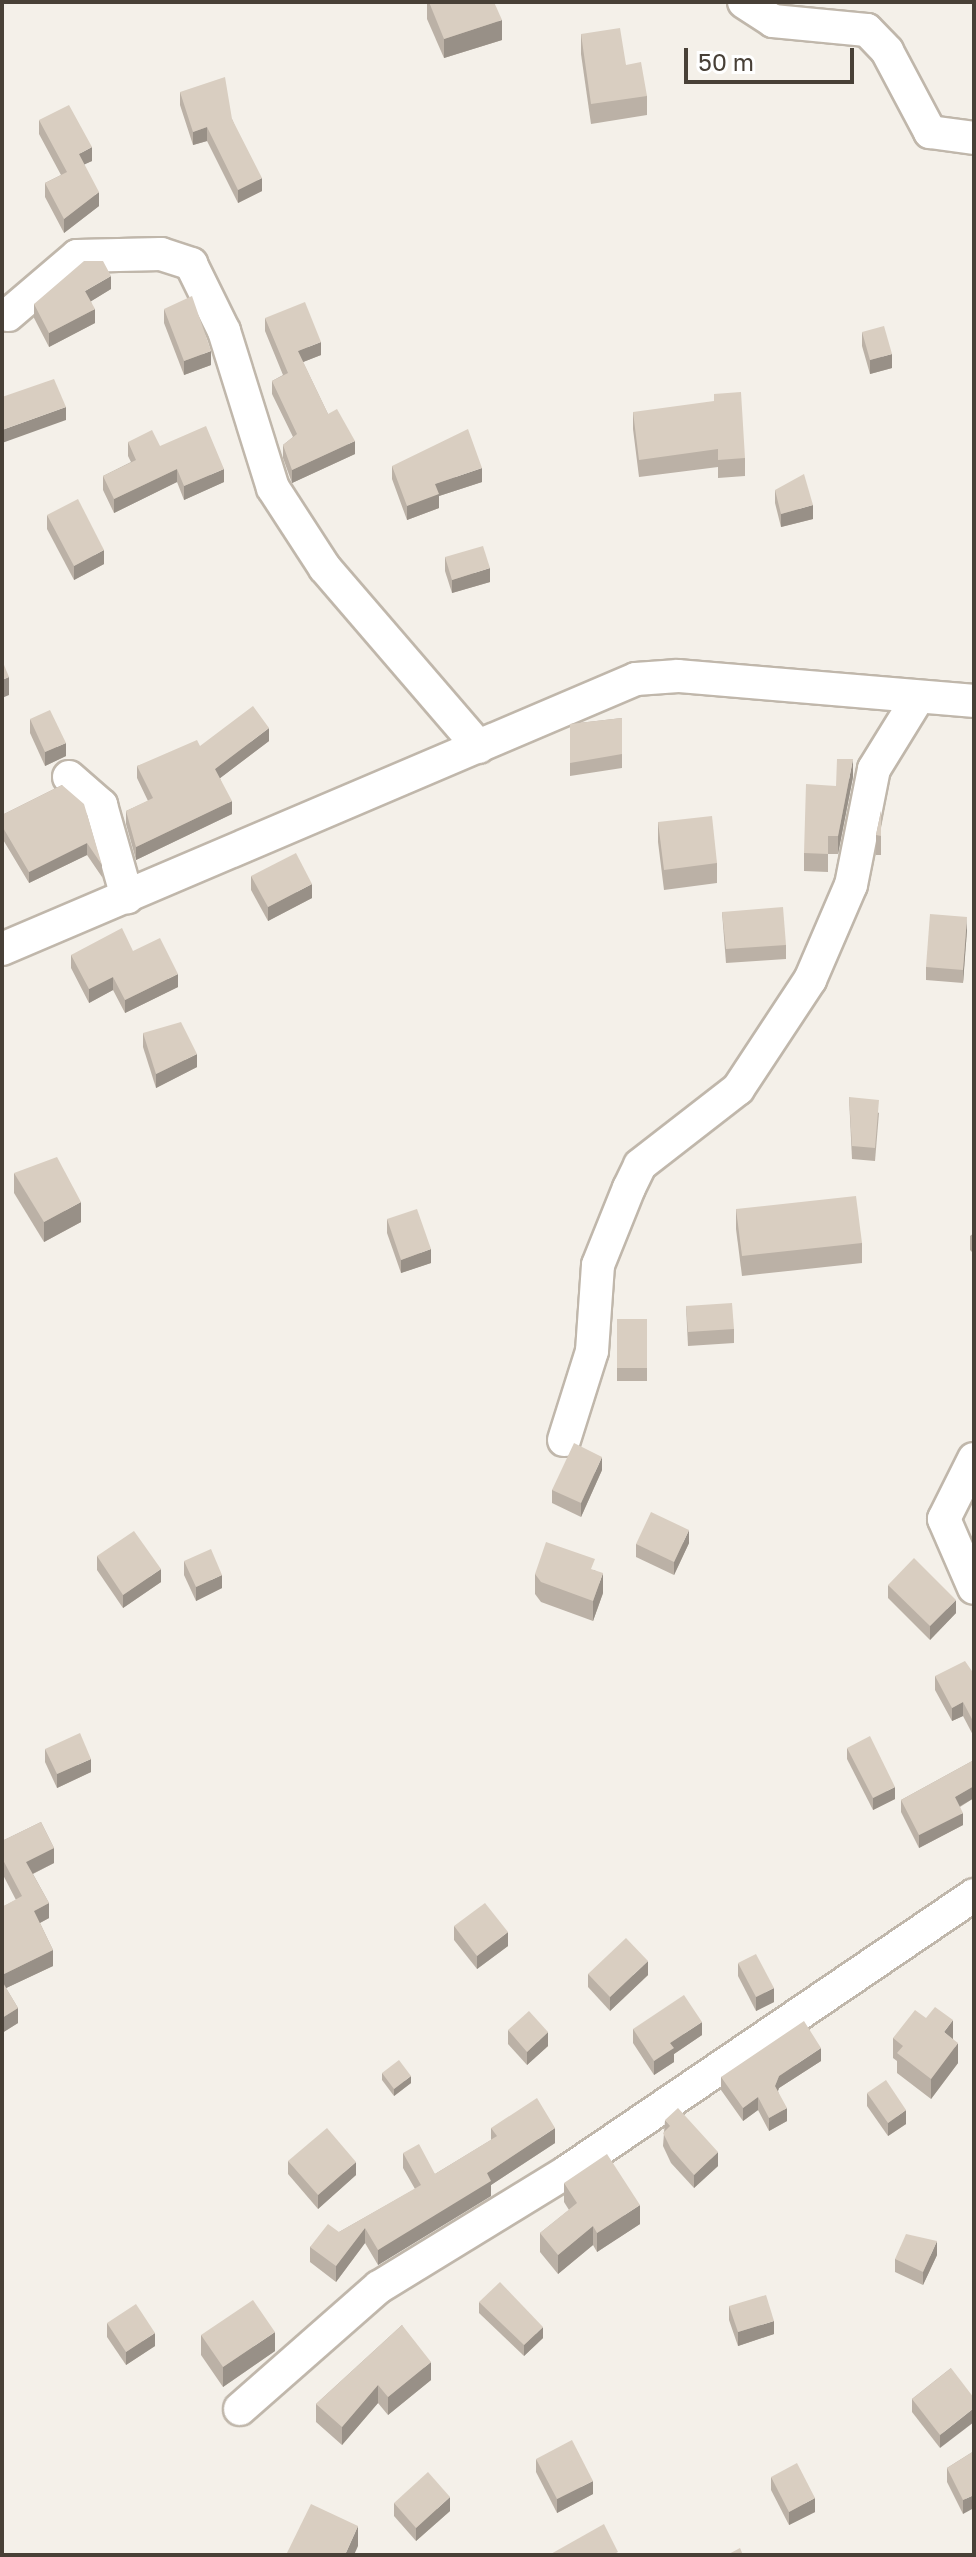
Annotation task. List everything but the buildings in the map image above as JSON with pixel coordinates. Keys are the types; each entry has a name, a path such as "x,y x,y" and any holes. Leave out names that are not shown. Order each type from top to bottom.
{"street":[{"path":"744,2 773,21 867,30 880,39 930,132 974,138"},
{"path":"8,315 77,256 161,254 191,264 224,331 273,488 325,568 479,747"},
{"path":"2,949 127,897 351,795 479,747 636,679 678,676 916,701 974,701"},
{"path":"564,1440 592,1351 598,1265 629,1188 640,1165 738,1089 810,980 851,885 874,769 916,701"},
{"path":"69,777 101,805 127,897"},
{"path":"974,1459 944,1519 974,1588"},
{"path":"240,2409 379,2287 568,2171 974,1895"}]}
